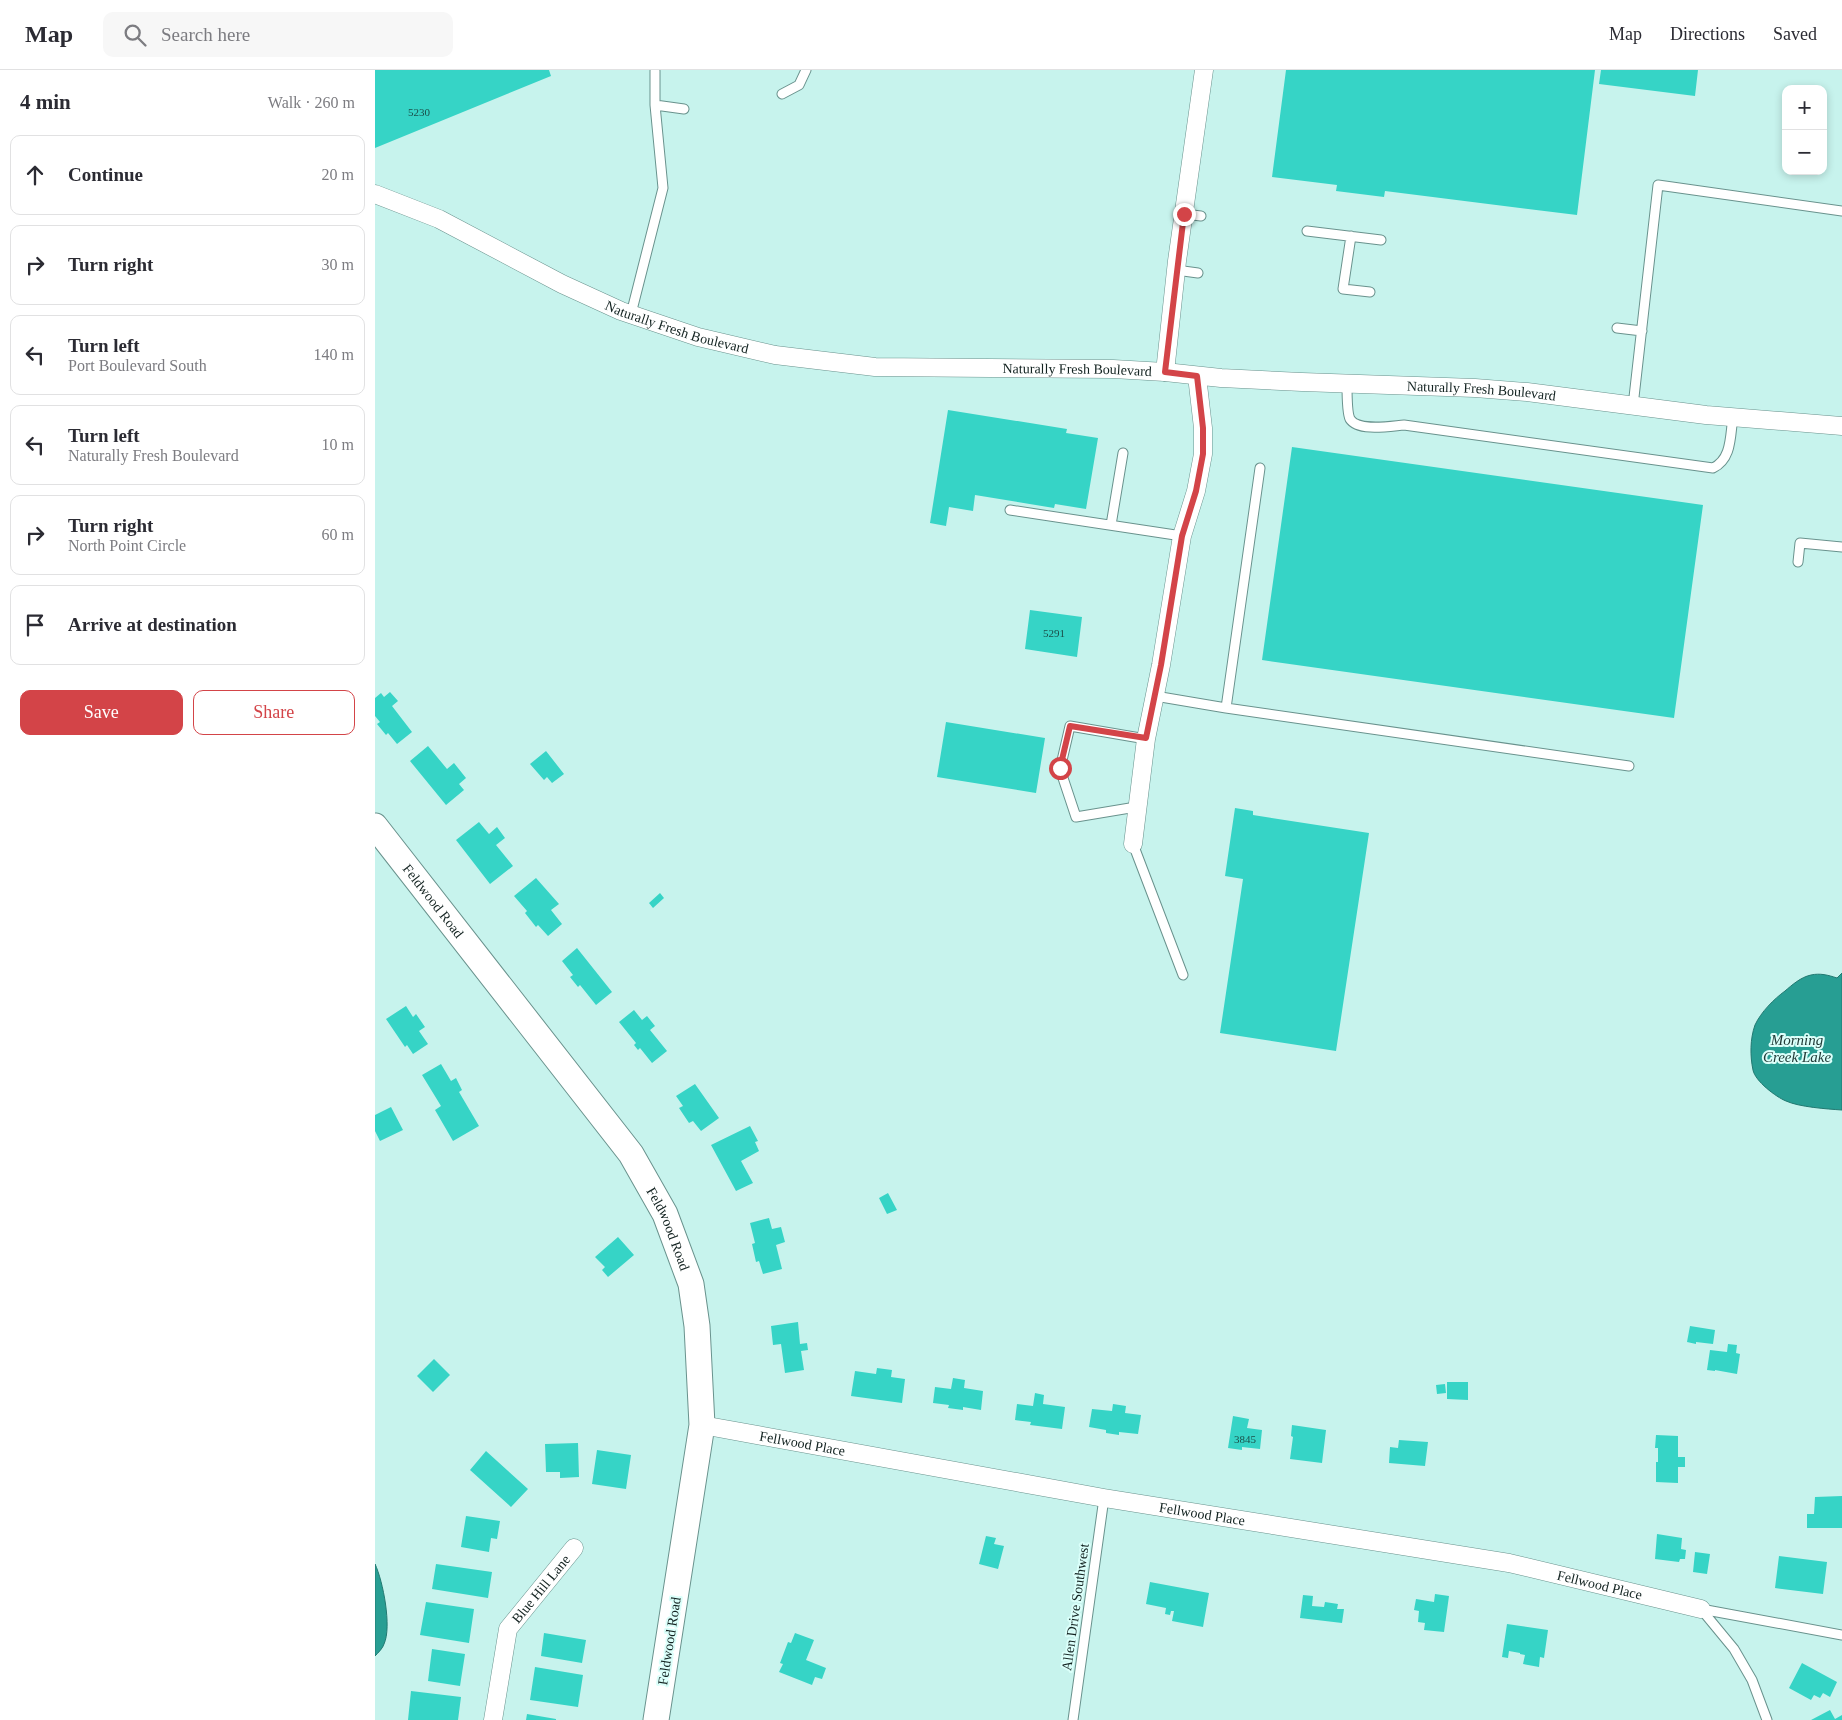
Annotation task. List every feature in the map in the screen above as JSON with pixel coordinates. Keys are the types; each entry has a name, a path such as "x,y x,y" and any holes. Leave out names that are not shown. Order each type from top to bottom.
{"street":[{"path":"1165,372 1176,270 1192,215 1204,70"},
{"name":"Naturally Fresh Boulevard","path":"375,194 439,218 562,284 631,314 698,337 775,355 875,367 1113,369 1197,376 1484,389 1527,392 1733,417 1842,426"},
{"path":"1133,844 1136,807 1146,738 1182,536 1196,491 1203,454 1203,428 1197,376"},
{"name":"Feldwood Road","path":"375,826 631,1154 665,1214 691,1284 697,1326 701,1425 657,1720"},
{"name":"Fellwood Place","path":"701,1425 1105,1498 1509,1563 1701,1608"},
{"name":"Blue Hill Lane","path":"493,1720 508,1629 574,1548"}],"lane":[{"path":"631,314 663,188 655,105 655,70"},
{"path":"782,94 799,85 806,70"},
{"path":"655,105 684,109"},
{"path":"1633,406 1658,185 1842,211"},
{"path":"1307,231 1381,240"},
{"path":"1351,236 1343,288 1370,292"},
{"path":"1176,270 1198,273"},
{"path":"1617,328 1642,331"},
{"path":"1347,384 1349,418 1356,425 1371,427 1404,425 1713,468 1722,464 1728,451 1733,417"},
{"path":"1111,525 1123,453"},
{"path":"1226,708 1260,468"},
{"path":"1010,510 1182,536"},
{"path":"1798,562 1800,543 1842,547"},
{"path":"1155,696 1629,766"},
{"path":"1136,807 1076,817 1060,768 1070,726 1146,738"},
{"path":"1133,844 1183,975"},
{"name":"Allen Drive Southwest","path":"1073,1720 1105,1498"},
{"path":"1701,1608 1842,1635"},
{"path":"1701,1608 1734,1649 1752,1680 1767,1720"}],"water":[{"name":"Morning Creek Lake","path":"1842,973 1842,1110 1805,1106 1786,1101 1767,1088 1758,1079 1753,1070 1751,1048 1755,1025 1772,1002 1800,979 1818,974 1837,978"},
{"path":"375,1564 381,1581 387,1627 383,1646 375,1656"}],"building":[{"path":"375,70 549,70 551,76 375,148"},
{"path":"1286,70 1595,70 1577,215 1385,191 1384,197 1336,191 1337,185 1272,177"},
{"path":"1601,70 1698,70 1695,96 1599,84"},
{"path":"948,410 1067,429 1066,433 1098,438 1086,509 1055,504 1054,508 975,495 973,511 949,507 946,526 930,523"},
{"path":"1292,447 1703,505 1674,718 1262,660"},
{"path":"1030,610 1082,617 1077,657 1025,649"},
{"path":"390,692 398,701 392,706 412,732 397,744 377,724 380,722 375,716 375,698 381,693 384,697"},
{"path":"946,722 1045,738 1036,793 937,777"},
{"path":"428,746 447,769 454,763 466,778 459,784 464,790 446,805 410,761"},
{"path":"546,751 564,774 552,783 547,777 544,780 530,764"},
{"path":"1235,808 1253,811 1253,815 1369,833 1336,1051 1220,1033 1243,879 1225,876"},
{"path":"479,822 489,834 497,827 505,838 496,845 513,866 490,884 456,840"},
{"path":"536,878 559,904 551,910 562,924 548,936 538,925 536,927 525,913 527,911 514,896"},
{"path":"660,893 664,898 653,908 649,903"},
{"path":"577,948 612,992 596,1005 580,985 578,987 570,977 573,975 562,961"},
{"path":"406,1006 413,1017 416,1014 425,1027 419,1031 428,1044 413,1054 407,1045 405,1047 386,1019"},
{"path":"634,1010 642,1020 647,1016 655,1026 650,1030 667,1051 652,1063 640,1048 638,1050 634,1045 636,1043 619,1022"},
{"path":"441,1064 451,1081 456,1078 462,1090 459,1092 479,1126 453,1141 435,1110 441,1106 422,1075"},
{"path":"695,1084 719,1118 701,1131 693,1121 689,1123 679,1108 683,1106 676,1096"},
{"path":"391,1107 403,1130 380,1141 375,1131 375,1115"},
{"path":"750,1126 758,1141 755,1142 759,1151 741,1161 753,1183 736,1191 711,1145"},
{"path":"888,1193 897,1210 887,1214 879,1198"},
{"path":"769,1218 772,1229 781,1227 785,1242 776,1245 782,1269 763,1274 759,1261 756,1262 752,1244 755,1243 750,1223"},
{"path":"618,1237 634,1255 608,1277 602,1270 605,1267 595,1257"},
{"path":"798,1322 800,1344 807,1343 808,1350 801,1351 804,1370 785,1373 781,1344 773,1345 771,1326"},
{"path":"1690,1326 1715,1330 1713,1344 1687,1342"},
{"path":"1728,1344 1737,1345 1736,1353 1740,1354 1737,1374 1707,1370 1710,1350 1727,1352"},
{"path":"434,1359 450,1375 433,1392 417,1376"},
{"path":"877,1368 892,1370 891,1377 905,1379 902,1403 851,1396 855,1371 876,1374"},
{"path":"953,1378 965,1380 964,1388 983,1391 981,1410 963,1407 963,1410 948,1408 949,1405 933,1403 935,1387 951,1389"},
{"path":"1447,1382 1468,1382 1468,1400 1447,1399"},
{"path":"1445,1384 1446,1393 1437,1394 1436,1385"},
{"path":"1035,1393 1044,1395 1043,1404 1065,1407 1062,1429 1030,1425 1031,1422 1015,1420 1017,1404 1033,1406"},
{"path":"1113,1404 1126,1406 1125,1413 1141,1415 1138,1434 1119,1432 1119,1435 1089,1427 1092,1409 1112,1411"},
{"path":"1233,1416 1249,1419 1247,1428 1262,1430 1260,1449 1242,1447 1242,1450 1228,1448"},
{"path":"1292,1425 1326,1430 1322,1463 1290,1459 1293,1437 1291,1436"},
{"path":"1656,1435 1678,1436 1678,1457 1685,1457 1685,1467 1678,1467 1678,1483 1656,1482 1658,1448 1655,1448"},
{"path":"1399,1440 1428,1442 1425,1466 1389,1463 1390,1447 1398,1448"},
{"path":"578,1443 579,1477 560,1478 560,1472 546,1472 545,1444"},
{"path":"597,1450 631,1455 626,1489 592,1484"},
{"path":"486,1451 528,1489 511,1507 470,1470"},
{"path":"1842,1496 1842,1528 1807,1528 1807,1514 1814,1514 1815,1497"},
{"path":"466,1516 500,1521 497,1539 491,1538 489,1552 461,1547"},
{"path":"1657,1534 1682,1538 1681,1549 1686,1550 1685,1559 1680,1559 1679,1562 1655,1559"},
{"path":"986,1536 996,1538 994,1544 1004,1546 998,1569 979,1564"},
{"path":"1695,1552 1710,1554 1707,1574 1693,1572"},
{"path":"1779,1556 1827,1562 1823,1594 1775,1588"},
{"path":"436,1564 492,1572 488,1598 432,1589"},
{"path":"1150,1582 1209,1593 1203,1627 1172,1621 1174,1611 1171,1611 1170,1615 1165,1614 1166,1608 1146,1604"},
{"path":"1435,1594 1449,1596 1444,1632 1424,1630 1425,1623 1418,1622 1419,1611 1414,1610 1416,1599 1434,1602"},
{"path":"1303,1595 1313,1596 1312,1606 1324,1607 1325,1602 1338,1604 1337,1609 1344,1609 1342,1623 1300,1618"},
{"path":"426,1602 474,1609 469,1643 420,1635"},
{"path":"1507,1624 1548,1630 1544,1658 1540,1657 1539,1667 1523,1664 1525,1655 1520,1653 1509,1651 1508,1658 1502,1657"},
{"path":"544,1633 586,1640 582,1663 541,1656"},
{"path":"795,1633 814,1640 806,1660 826,1668 822,1679 815,1677 812,1685 779,1672 783,1664 780,1663 788,1642 791,1643"},
{"path":"432,1649 465,1654 460,1686 428,1681"},
{"path":"1802,1663 1837,1682 1830,1697 1823,1693 1820,1698 1814,1695 1811,1700 1789,1688"},
{"path":"535,1667 583,1675 578,1707 530,1700"},
{"path":"411,1691 461,1697 458,1720 408,1720"},
{"path":"1830,1710 1835,1719 1842,1715 1842,1720 1811,1720"},
{"path":"527,1714 556,1719 556,1720 526,1720"}],"route":[{"path":"1060,768 1070,726 1146,738 1161,665 1182,536 1196,491 1203,454 1203,428 1197,376 1165,372 1184,214"}]}
